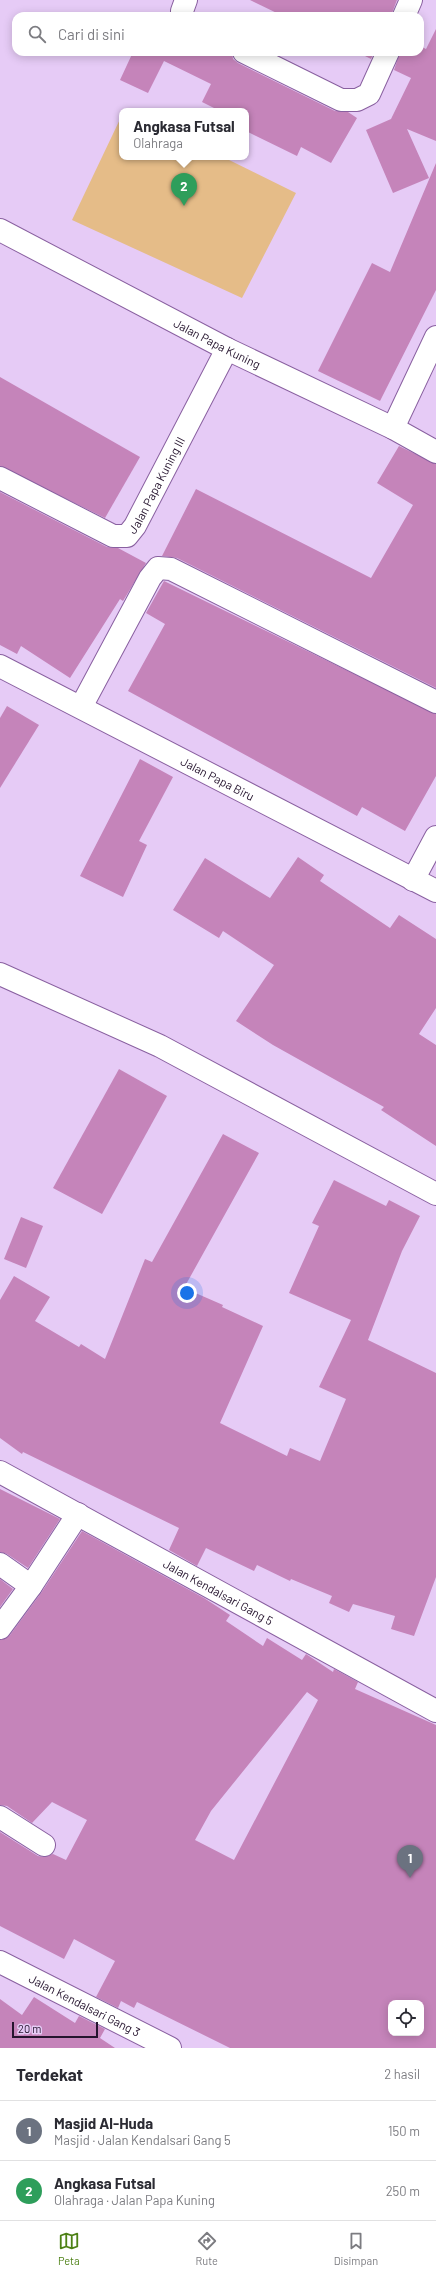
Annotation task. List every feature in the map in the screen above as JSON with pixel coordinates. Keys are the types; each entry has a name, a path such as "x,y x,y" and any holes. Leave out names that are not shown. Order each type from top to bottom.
{"street":[{"path":"182,12 186,0"},
{"path":"406,12 412,0"},
{"path":"252,56 341,100 357,100 369,94 386,56"},
{"name":"Jalan Papa Kuning","path":"0,230 226,349 393,428 436,452"},
{"path":"393,428 436,337"},
{"name":"Jalan Papa Kuning III","path":"0,478 113,536 127,536 136,526 226,349"},
{"path":"81,708 150,578 158,568 170,569 436,702"},
{"name":"Jalan Papa Biru","path":"0,666 436,891"},
{"path":"413,880 436,837"},
{"path":"0,974 160,1046 436,1194"},
{"name":"Jalan Kendalsari Gang 5","path":"0,1472 436,1711"},
{"path":"0,1628 31,1586 78,1514"},
{"path":"0,1564 31,1586"},
{"path":"0,1817 44,1846"},
{"name":"Jalan Kendalsari Gang 3","path":"0,1962 170,2048"}],"shaded area":[{"path":"119,121 119,160 229,160 296,193 242,298 72,220"}],"building":[{"path":"250,0 397,0 392,12 275,12"},
{"path":"436,29 436,141 407,129 429,178 393,193 366,130 391,119 411,78 394,70 399,56 424,56 424,48 426,49"},
{"path":"131,56 233,56 233,59 238,63 335,111 348,112 357,118 331,163 301,147 297,156 249,132 249,108 214,108 202,102 211,84 164,61 148,93 120,80"},
{"path":"365,56 372,56 371,59"},
{"path":"436,163 436,290 380,401 318,371 372,263 390,272"},
{"path":"0,377 140,457 105,518 0,466"},
{"path":"399,446 436,464 436,688 177,558 162,556 196,489 371,578 413,505 377,483"},
{"path":"0,492 107,547 118,548 146,563 123,601 120,599 70,678 21,646 17,654 0,645"},
{"path":"164,581 436,714 436,776 405,831 362,807 357,816 128,691 165,624 146,613"},
{"path":"7,706 39,725 0,788 0,718"},
{"path":"140,759 173,777 139,841 147,845 123,897 80,876"},
{"path":"298,857 324,875 320,881 390,928 399,915 436,939 436,1008 419,1034 436,1045 436,1146 381,1110 384,1107 273,1045 236,1021 274,965 223,931 219,938 173,910 205,858 270,898"},
{"path":"119,1069 167,1096 102,1214 53,1188"},
{"path":"223,1134 259,1153 184,1288 223,1305 222,1307 263,1326 220,1423 287,1456 290,1448 320,1461 346,1399 319,1387 351,1320 289,1293 319,1226 312,1223 334,1180 386,1206 389,1200 420,1216 402,1251 368,1340 436,1373 436,1577 414,1636 391,1629 395,1616 353,1604 349,1612 329,1603 332,1596 291,1579 290,1581 257,1565 254,1571 206,1548 197,1566 169,1550 179,1528 23,1452 22,1454 0,1438 0,1300 14,1276 50,1297 35,1321 79,1347 81,1344 105,1359 145,1259 152,1262"},
{"path":"21,1217 43,1226 26,1268 4,1259"},
{"path":"0,1489 60,1519 28,1568 7,1554 0,1552"},
{"path":"82,1531 204,1598 230,1615 226,1621 263,1646 267,1638 302,1660 306,1654 333,1672 334,1669 358,1682 355,1689 436,1725 436,2048 230,2048 137,2002 134,2008 121,2001 118,2008 96,1997 115,1961 74,1939 64,1959 0,1926 0,1832 38,1856 44,1857 53,1854 66,1860 87,1820 52,1802 32,1823 7,1806 0,1805 0,1640 10,1635 41,1593","holes":["307,1692 318,1700 234,1860 195,1840 211,1811"]},
{"path":"0,1579 13,1589 0,1607"},
{"path":"34,1997 75,2023 79,2016 105,2029 100,2038 115,2048 0,2048 0,1999 22,2015"}],"place":[{"name":"Angkasa Futsal","path":"184,206"},
{"name":"Masjid Al-Huda","path":"410,1878"}]}
